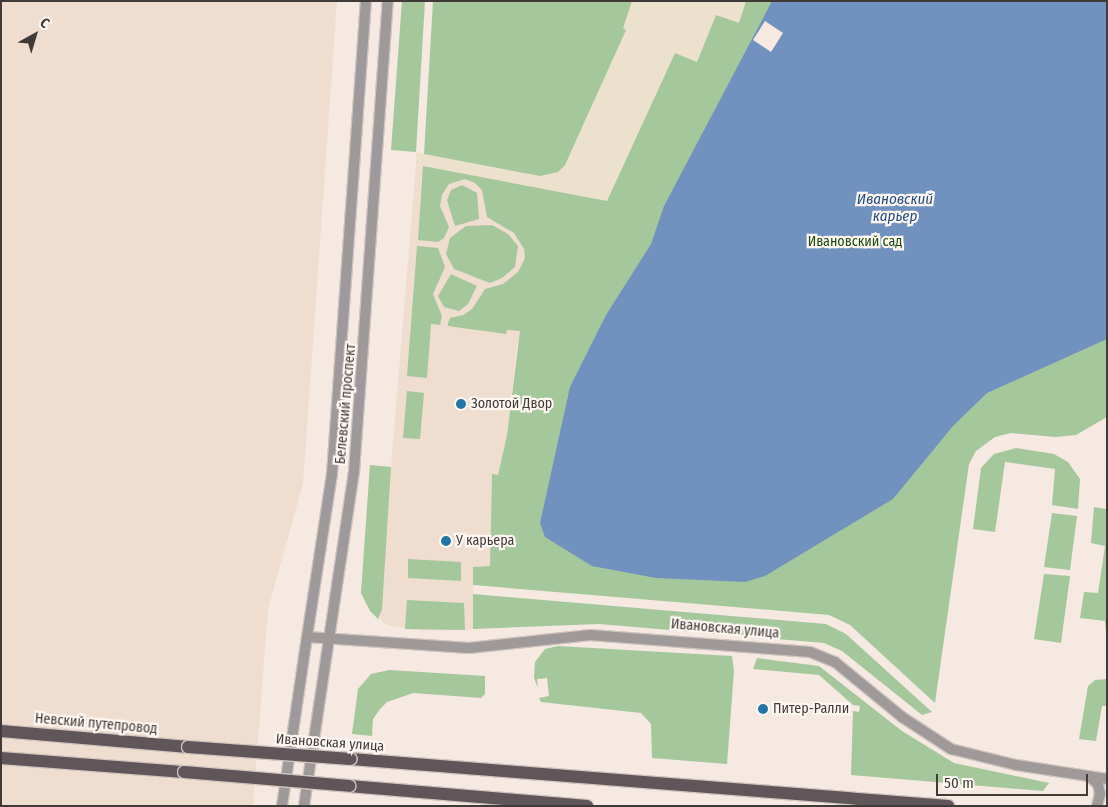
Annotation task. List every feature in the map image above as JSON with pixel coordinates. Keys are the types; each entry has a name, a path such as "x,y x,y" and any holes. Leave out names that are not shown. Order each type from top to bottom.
{"main road":[{"name":"Невский путепровод","path":"1,731 188,747"},
{"name":"Ивановская улица","path":"188,747 948,806"},
{"path":"1,758 587,806"}],"street":[{"name":"Белевский проспект","path":"282,806 332,474 366,1"},
{"name":"Белевский проспект","path":"304,806 328,640 343,560 363,378 388,1"},
{"name":"Ивановская улица","path":"307,637 328,640 469,648 590,635 810,652 835,662 902,717 951,749 1016,765 1107,779"},
{"path":"1088,775 1098,784 1100,794 1097,806"}],"shaded area":[{"path":"1,1 337,1 303,484 268,609 253,806 1,806"},
{"path":"632,1 746,1 739,24 716,15 697,62 675,53 607,201 416,165 416,152 540,176 625,30 622,28"},
{"path":"416,165 607,201 517,345 507,435 498,475 492,475 490,567 473,568 473,629 465,630 422,631 387,625 370,611 361,593 370,465 391,467"}],"green space":[{"path":"402,1 425,1 416,152 391,150"},
{"path":"433,1 632,1 623,28 626,30 565,165 558,172 540,176 424,154"},
{"name":"Ивановский карьер","path":"746,1 1107,1 1107,417 1076,435 1055,437 1011,433 995,437 976,451 969,464 935,703 850,625 829,615 473,585 473,567 490,566 492,474 498,475 507,435 520,331 507,330 506,334 448,326 448,323 450,318 463,315 472,309 485,289 503,284 518,272 525,258 524,249 514,233 487,217 482,190 475,183 465,179 449,184 442,195 440,206 449,227 444,238 438,242 418,240 423,166 607,201 675,53 697,62 716,15 739,23"},
{"path":"462,185 477,193 479,219 455,226 447,200 451,190"},
{"path":"492,225 508,234 518,246 515,267 502,278 490,283 454,269 446,254 450,238 466,226"},
{"path":"417,246 438,248 445,267 433,294 442,316 440,325 431,324 427,378 407,376"},
{"path":"451,274 477,286 468,304 459,311 444,307 438,296"},
{"path":"407,391 424,393 420,439 403,438"},
{"path":"1016,448 1054,454 1068,462 1080,479 1078,509 1052,505 1055,469 1005,462 995,532 973,529 981,468 994,454"},
{"path":"370,465 391,467 382,609 378,619 370,611 361,593"},
{"path":"1094,507 1107,509 1107,614 1105,632 1105,621 1080,618 1084,592 1098,593 1105,546 1091,543"},
{"path":"1052,513 1077,516 1070,570 1044,567"},
{"path":"408,559 461,562 461,581 408,578"},
{"path":"1044,574 1070,576 1061,643 1034,639"},
{"path":"473,594 826,624 846,634 932,712 922,715 842,651 824,643 599,624 473,629"},
{"path":"407,600 464,603 465,630 405,629"},
{"path":"558,646 732,656 734,671 727,764 652,758 651,724 641,713 541,702 539,698 549,696 547,678 537,679 538,688 534,678 535,662 545,649"},
{"path":"757,658 819,666 902,731 954,763 1049,783 1043,791 851,775 853,711 859,712 860,706 853,705 819,675 753,669"},
{"path":"389,670 485,676 485,694 481,698 413,693 387,702 380,709 373,719 372,736 352,734 358,689 371,674"},
{"path":"1107,679 1107,706 1102,706 1096,741 1079,739 1088,686 1095,680"}],"water":[{"name":"Ивановский карьер","path":"772,1 1107,1 1107,339 987,393 953,426 893,499 765,576 745,582 656,578 592,566 545,537 540,523 570,387 606,315 651,244 664,206"}],"pier":[{"path":"765,21 783,33 771,52 753,40"}],"place":[{"name":"Золотой Двор","path":"461,404"},
{"name":"У карьера","path":"446,541"},
{"name":"Питер-Ралли","path":"763,709"}],"park label":[{"name":"Ивановский сад","path":"855,242"}]}
